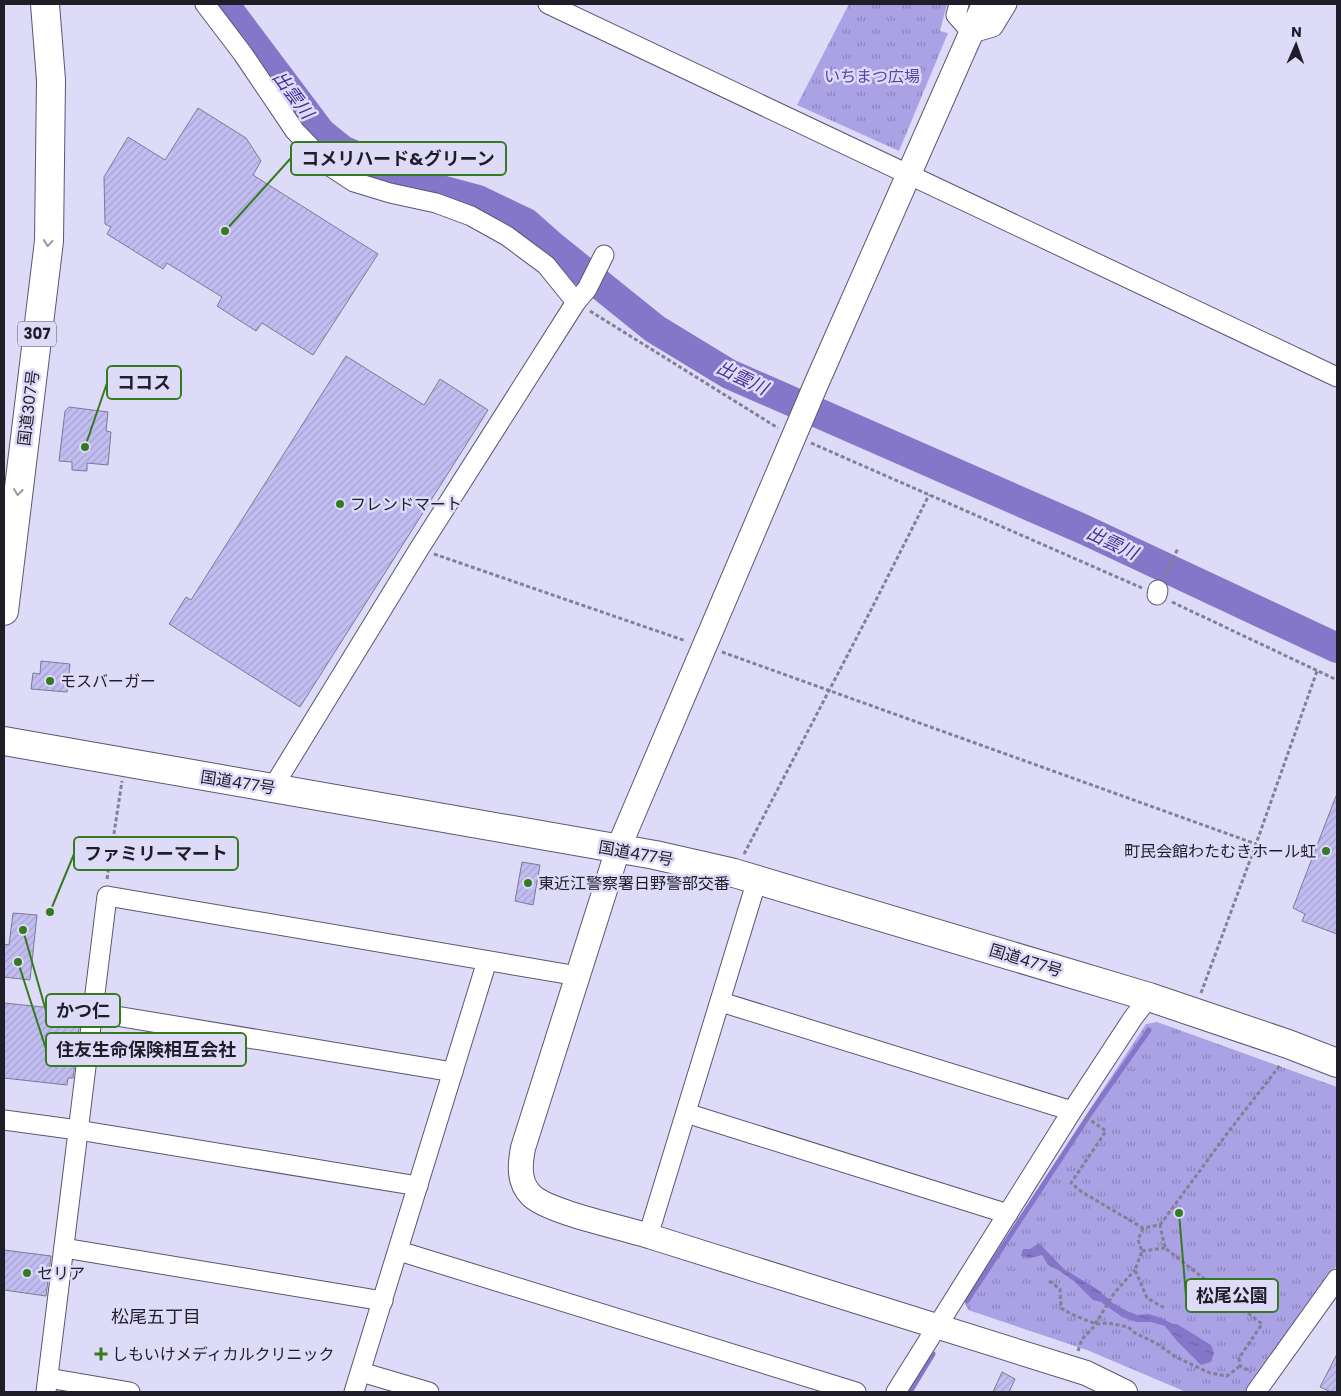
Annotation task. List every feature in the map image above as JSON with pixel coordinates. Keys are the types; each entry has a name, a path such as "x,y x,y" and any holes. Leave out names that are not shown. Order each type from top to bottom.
{"highway":[{"name":"国道307号","path":"4,612 49,241 51,80 45,4"},
{"name":"国道307号","path":"4,470 24,323 37,157 50,55"},
{"name":"国道477号","path":"4,741 125,764 272,787 655,855 746,876 1194,1011 1337,1063"}],"street":[{"path":"205,4 243,54 295,131 328,165 354,182 390,194 436,202 471,216 500,232 546,265 581,295"},
{"path":"548,4 1337,377"},
{"path":"959,4 956,15 972,33"},
{"path":"984,4 817,382 618,849 523,1148 520,1160 522,1180 531,1195 555,1208 1086,1373 1125,1392"},
{"path":"972,33 993,27 1007,4"},
{"path":"272,787 419,549 581,295 604,254"},
{"path":"648,1236 721,1002 746,876"},
{"path":"130,1392 47,1385 107,896 578,976"},
{"path":"354,1392 487,961"},
{"path":"896,1392 1072,1111 1133,1018 1149,997"},
{"path":"721,1002 1072,1111"},
{"path":"92,1012 453,1072"},
{"path":"686,1113 1008,1214"},
{"path":"4,1120 78,1130 418,1186"},
{"path":"64,1248 383,1301"},
{"path":"399,1251 856,1392"},
{"path":"1261,1386 1337,1279"},
{"path":"361,1372 429,1392"}],"path":[{"path":"581,295 746,409 794,437 1158,593 1337,680"},
{"path":"746,876 829,690 929,495"},
{"path":"1158,593 1178,548"},
{"path":"419,549 829,690 1256,844"},
{"path":"1194,1011 1317,671"},
{"path":"107,896 105,889 125,764"},
{"path":"1094,1123 1106,1131 1071,1183 1082,1192 1142,1228 1160,1225 1256,1094 1286,1058"},
{"path":"1160,1225 1165,1248 1262,1324 1239,1358 1240,1366 1261,1386"},
{"path":"1078,1351 1082,1339 1096,1324 1112,1298 1135,1270 1142,1251 1138,1240 1142,1228"},
{"path":"1142,1251 1165,1248"},
{"path":"1135,1270 1147,1298 1166,1310"},
{"path":"1049,1281 1060,1289 1061,1308 1071,1314 1096,1324 1108,1323 1128,1327 1176,1357 1210,1373 1228,1376 1240,1366"}],"green space":[{"name":"いちまつ広場","path":"849,4 947,4 940,31 948,33 899,151 797,105"},
{"path":"1157,1022 1337,1087 1337,1265 1247,1392 1186,1392 1087,1350 968,1310 964,1301 1146,1024"}],"water":[{"path":"1039,1243 1064,1269 1097,1289 1114,1304 1137,1315 1149,1314 1177,1324 1211,1345 1214,1353 1211,1362 1201,1365 1165,1326 1151,1322 1137,1322 1122,1317 1101,1302 1093,1300 1075,1282 1048,1265 1042,1255 1030,1258 1021,1256 1023,1249 1030,1249"}],"building":[{"path":"198,108 246,138 261,161 253,175 378,254 313,355 262,323 256,331 217,306 222,297 167,263 163,269 107,234 111,227 105,224 104,177 128,137 165,160"},
{"name":"フレンドマート","path":"346,356 424,405 440,379 488,410 300,707 169,624 186,597 191,600"},
{"path":"69,407 108,412 106,431 111,432 108,465 87,463 87,471 72,470 72,462 59,461 65,411"},
{"name":"モスバーガー","path":"41,661 70,664 67,692 31,689 33,673 40,674"},
{"name":"町民会館わたむきホール虹","path":"1336,796 1337,934 1302,921 1305,914 1293,908"},
{"name":"東近江警察署日野警部交番","path":"522,862 540,865 533,905 515,901"},
{"path":"13,913 37,915 30,980 4,977 4,944 9,945"},
{"path":"4,1003 81,1011 73,1078 68,1078 67,1085 4,1078"},
{"name":"セリア","path":"4,1250 51,1256 46,1296 4,1290"},
{"path":"1337,1354 1337,1392 1331,1392 1320,1387"},
{"path":"1002,1372 1015,1379 1009,1392 993,1392"}],"waterway":[{"name":"出雲川","path":"224,4 321,133 342,150 426,186 478,200 526,223 655,329 729,374 1085,530 1337,648"},
{"path":"967,1301 1092,1111 1149,1030"},
{"path":"910,1392 933,1354"}],"place":[{"name":"コメリハード&グリーン","path":"225,231"},
{"name":"ココス","path":"85,447"},
{"name":"フレンドマート","path":"340,504"},
{"name":"モスバーガー","path":"50,681"},
{"name":"町民会館わたむきホール虹","path":"1326,851"},
{"name":"東近江警察署日野警部交番","path":"528,883"},
{"name":"ファミリーマート","path":"50,912"},
{"name":"かつ仁","path":"23,930"},
{"name":"住友生命保険相互会社","path":"18,962"},
{"name":"松尾公園","path":"1179,1213"},
{"name":"セリア","path":"27,1273"},
{"name":"しもいけメディカルクリニック","path":"101,1354"}],"district":[{"name":"松尾五丁目","path":"156,1317"}]}
